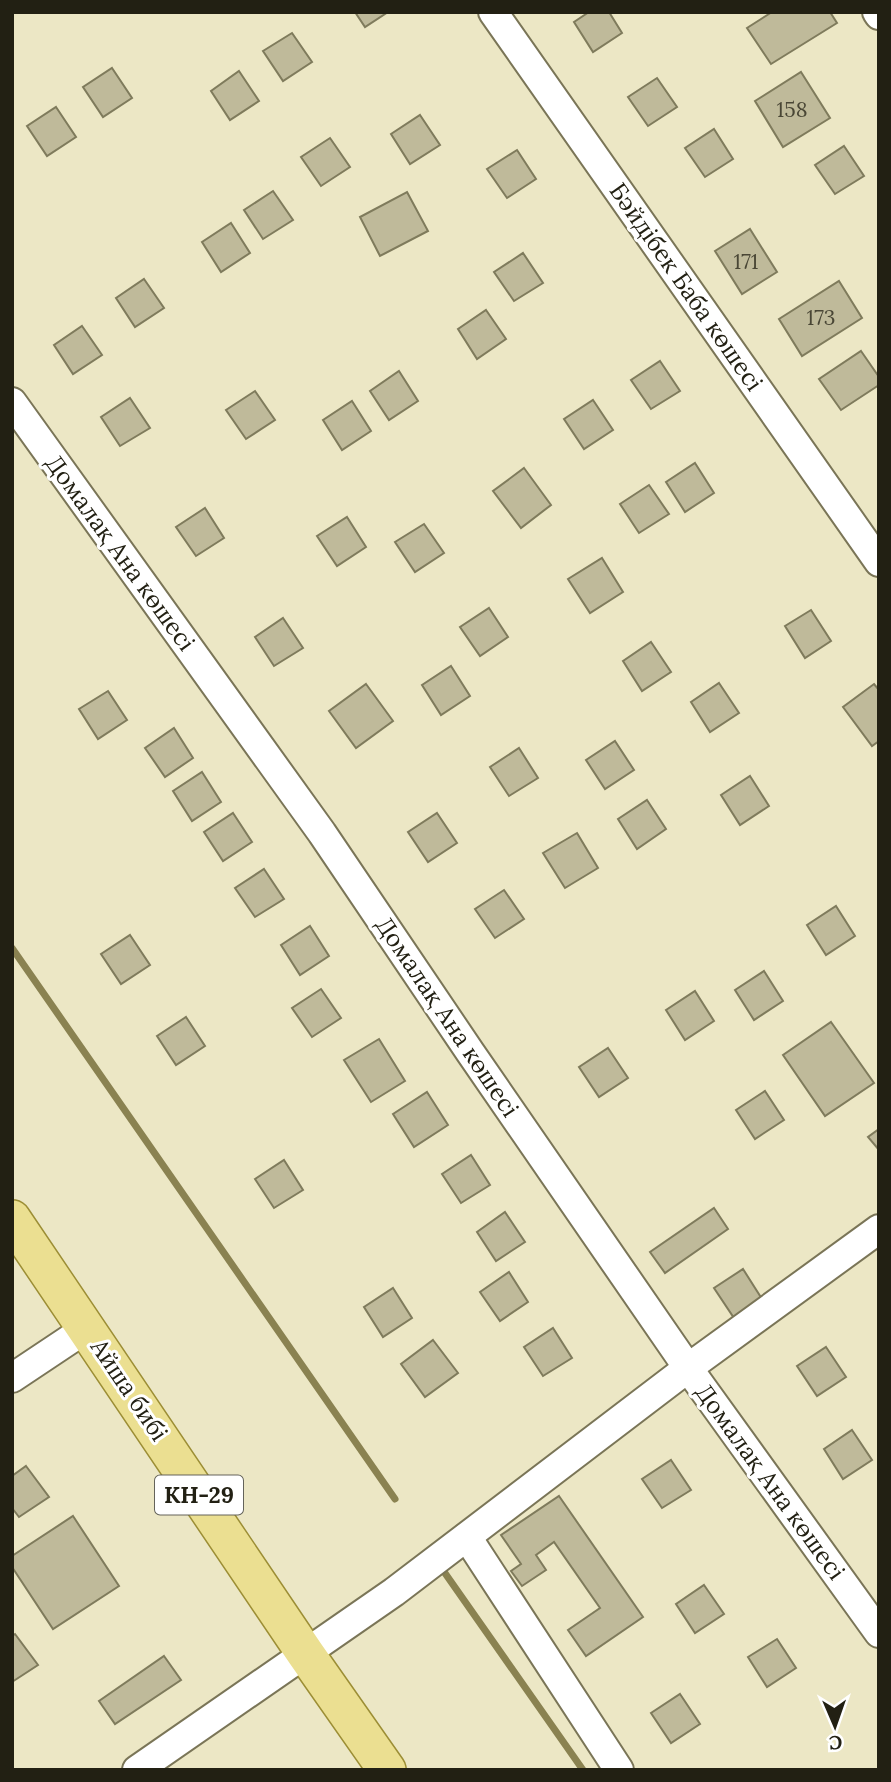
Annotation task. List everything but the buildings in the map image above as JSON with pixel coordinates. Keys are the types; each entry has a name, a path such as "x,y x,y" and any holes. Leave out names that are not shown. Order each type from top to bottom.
{"main road":[{"name":"Айша бибі","path":"12,1219 387,1770"}],"street":[{"name":"Бәйдібек Баба көшесі","path":"493,12 879,562"},
{"name":"Домалақ Ана көшесі","path":"12,402 322,833 688,1367 879,1633"},
{"path":"137,1770 394,1592 688,1367 879,1229"},
{"path":"12,1378 87,1328"},
{"path":"460,1542 619,1770"}],"waterway":[{"path":"12,948 395,1499"},
{"path":"440,1566 583,1770"}]}
